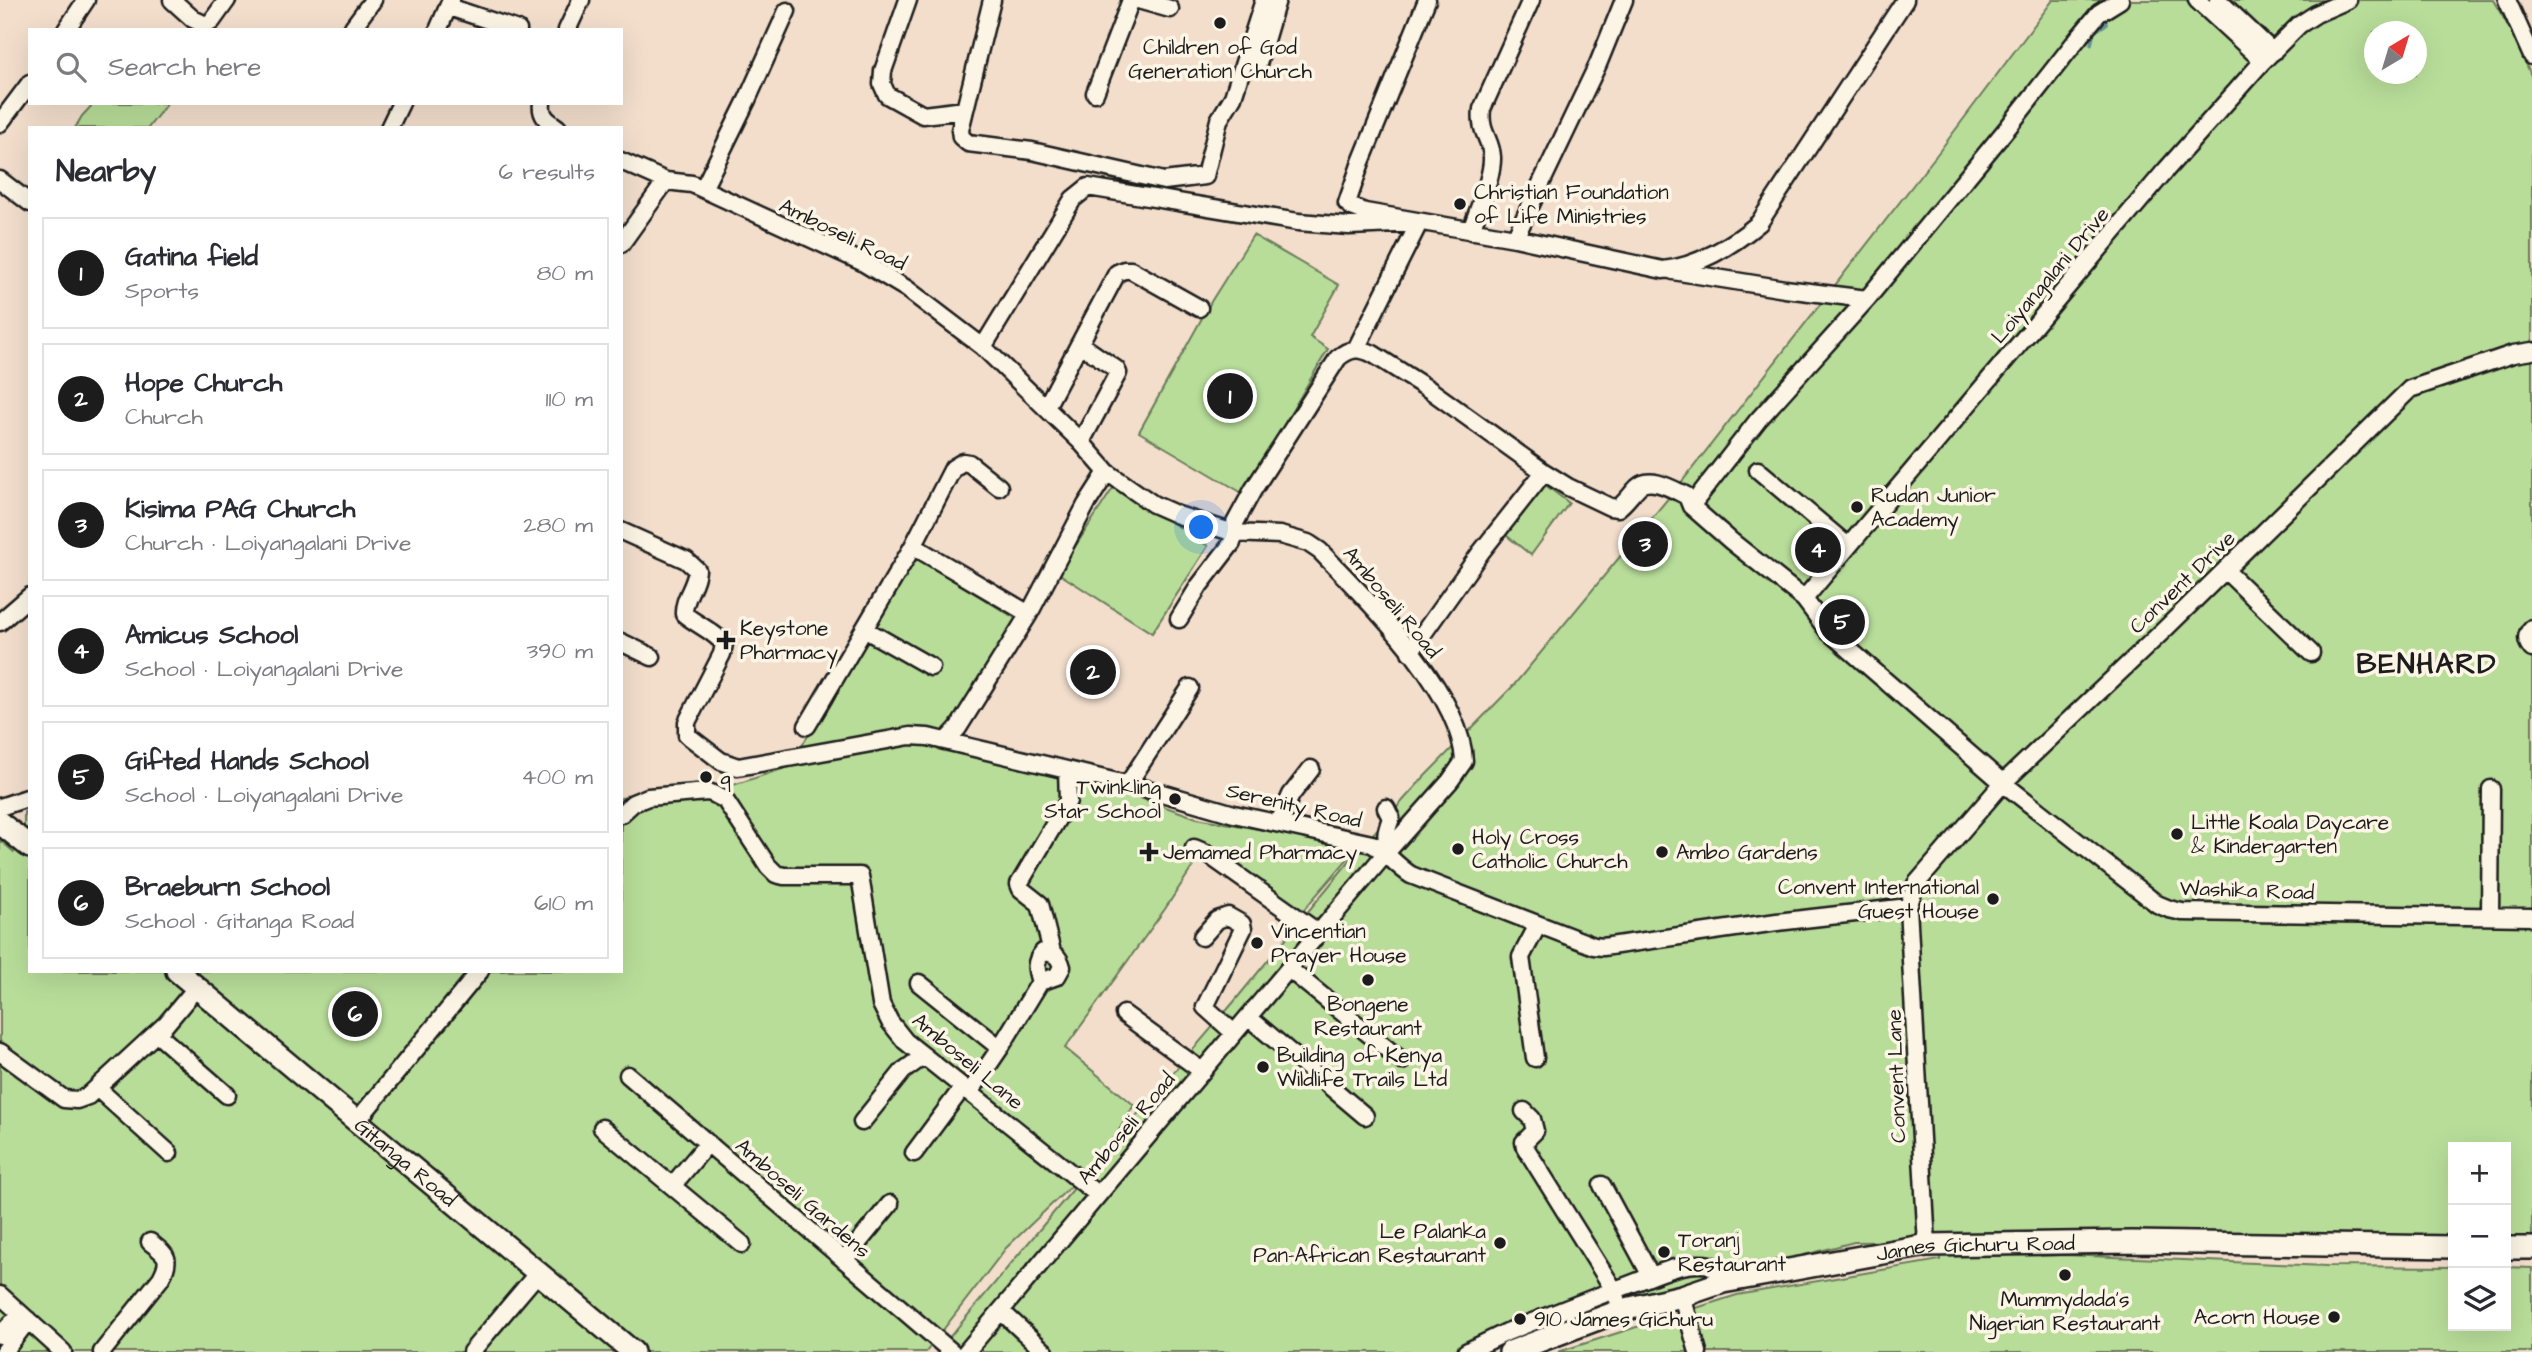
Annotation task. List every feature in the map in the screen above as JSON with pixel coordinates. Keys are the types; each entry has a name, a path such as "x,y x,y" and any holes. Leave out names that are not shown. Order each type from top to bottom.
{"main road":[{"path":"0,823 28,845"},
{"name":"Gitanga Road","path":"179,973 633,1352"},
{"name":"James Gichuru Road","path":"1510,1352 1618,1300 1682,1296 1723,1282 1927,1245 2132,1242 2448,1247"},
{"path":"2511,1248 2532,1248"}],"street":[{"path":"67,28 86,0"},
{"path":"172,0 193,19 206,25 212,22 227,0"},
{"path":"353,27 373,0"},
{"path":"569,28 581,0"},
{"path":"908,0 883,71 882,84 887,95 923,115 965,110"},
{"path":"992,0 960,130 961,137 968,143 1032,151 1164,181 1205,176 1219,120 1233,97 1264,0"},
{"path":"1095,93 1131,0"},
{"path":"1138,0 1170,9"},
{"path":"1258,64 1277,0"},
{"path":"1427,0 1361,162 1348,203 1352,207 1419,223 1515,238 1663,270 1867,299"},
{"path":"1471,231 1491,169 1492,157 1481,126 1482,109 1531,0"},
{"path":"1515,238 1598,64 1624,0"},
{"path":"1663,270 1673,269 1719,250 1739,240 1759,223 1905,0"},
{"path":"1691,506 1758,420 1867,299 2099,13 2120,0"},
{"path":"2197,0 2268,56"},
{"path":"2218,0 2268,56"},
{"name":"Loiyangalani Drive","path":"1804,599 2165,171 2268,56 2299,25 2325,9 2348,0"},
{"path":"2507,0 2532,56"},
{"path":"439,28 450,3 513,28"},
{"path":"703,189 787,11"},
{"path":"0,123 28,86"},
{"path":"390,126 400,105"},
{"path":"542,105 546,120 555,126"},
{"name":"Amboseli Road","path":"623,162 666,181 692,184 862,262 907,289 983,347 1081,442 1107,472 1153,504 1234,533 1280,535 1308,543 1320,551 1378,612 1410,652 1448,704 1460,731 1464,761 1450,781 1388,850 966,1352"},
{"path":"0,180 28,201"},
{"path":"623,241 666,181"},
{"path":"983,347 1073,199 1088,187 1298,222 1349,226 1419,223"},
{"path":"1356,349 1419,223"},
{"path":"1046,407 1117,274 1131,270 1199,308"},
{"path":"1080,344 1118,373 1081,442"},
{"path":"1179,619 1199,586 1232,543 1235,523 1253,490 1338,358 1347,350 1356,349 1373,354 1420,383 1544,472 1610,507 1618,508 1646,482 1688,496 1691,506 1804,599 1828,631 2003,783"},
{"name":"Convent Drive","path":"1908,906 1916,884 2003,783 2410,389 2502,358 2532,351"},
{"path":"807,726 913,546 953,468 958,464 969,463 999,487"},
{"path":"1758,470 1848,546"},
{"path":"947,740 958,728 1029,614 1086,505 1107,472"},
{"path":"1410,652 1481,552 1544,472"},
{"name":"Serenity Road","path":"623,532 686,560 697,570 696,579 683,605 684,614 724,644 723,654 687,722 687,735 721,761 738,767 909,737 947,740 1234,814 1372,844 1388,850 1398,867 1411,875 1587,944 1603,947 1908,906"},
{"path":"913,546 1029,614"},
{"path":"2225,570 2311,653"},
{"path":"0,622 28,598"},
{"path":"2532,628 2527,637 2532,649"},
{"path":"864,629 931,667"},
{"path":"623,643 652,657"},
{"path":"1128,785 1190,688"},
{"path":"1279,822 1291,795 1311,769"},
{"path":"914,1153 1000,1048 1040,982 1036,971 1037,959 1043,952 1052,952 1041,904 1021,889 1019,884 1068,801 1067,770"},
{"name":"Washika Road","path":"2003,783 2138,889 2169,909 2182,912 2532,916"},
{"path":"2490,916 2491,789"},
{"name":"Amboseli Lane","path":"623,812 633,803 648,797 708,792 725,800 776,874 860,876 881,1004 890,1022 905,1041 1097,1194"},
{"path":"0,807 28,798"},
{"path":"1386,808 1391,818 1386,835 1388,850"},
{"path":"1194,848 1206,853 1319,933"},
{"name":"Convent Lane","path":"1908,906 1927,1245"},
{"path":"1202,937 1217,920 1228,916 1242,924 1243,929 1205,1007 1234,1033"},
{"path":"1535,1058 1521,957 1538,925"},
{"path":"1289,969 1402,1061"},
{"path":"357,1121 478,973"},
{"path":"919,984 1000,1048"},
{"path":"0,1052 64,1100 77,1100 88,1096 156,1033 196,988"},
{"path":"1124,1014 1202,1071"},
{"path":"1248,1017 1365,1116"},
{"path":"156,1033 227,1095"},
{"path":"862,1122 903,1071 924,1056"},
{"name":"Amboseli Gardens","path":"628,1075 952,1352"},
{"path":"97,1087 169,1153"},
{"path":"1524,1111 1532,1119 1535,1131 1524,1142 1525,1147 1618,1300"},
{"path":"602,1128 742,1244"},
{"path":"672,1186 708,1143"},
{"path":"1602,1185 1651,1276"},
{"path":"844,1260 890,1203"},
{"path":"102,1352 166,1268 166,1255 150,1242"},
{"path":"1466,1352 1485,1348 1618,1300 1651,1276 1706,1264 1714,1268 1723,1282"},
{"path":"471,1352 537,1274"},
{"path":"0,1295 63,1352"},
{"path":"1682,1296 1698,1352"},
{"path":"1001,1311 1045,1352"},
{"path":"0,1335 25,1317"},
{"path":"4,1352 25,1317"}],"green space":[{"path":"2053,0 2493,0 2517,41 2532,78 2532,1250 2511,1249 2511,1142 2448,1142 2448,1249 2032,1241 2041,1256 2327,1266 2448,1267 2448,1331 2511,1331 2511,1267 2532,1268 2532,1352 1558,1352 1737,1295 1940,1260 1939,1241 1854,1242 1552,1321 1467,1352 937,1352 1096,1162 1006,1248 926,1352 0,1352 0,840 14,852 24,830 24,812 28,811 28,973 623,973 623,798 724,788 789,767 916,558 1018,620 957,736 1197,818 1358,847 1301,913 1207,845 1165,909 1065,1048 1134,1105 1107,1150 1233,1003 1356,853 1424,777 1514,685 1684,479 1938,153"},
{"path":"92,105 165,105 150,126 76,126"},
{"path":"1253,235 1339,285 1310,337 1328,349 1244,494 1139,432 1212,300"},
{"path":"1540,481 1569,503 1531,555 1502,532"},
{"path":"1115,485 1208,546 1152,633 1058,573"}],"waterway":[{"path":"2091,44 2094,32 2106,24 2105,15"}],"place":[{"name":"Children of God Generation Church","path":"1220,23"},
{"name":"Christian Foundation of Life Ministries","path":"1460,204"},
{"name":"Gatina field","path":"1230,396"},
{"name":"Rudan Junior Academy","path":"1857,507"},
{"name":"Kisima PAG Church","path":"1645,544"},
{"name":"Amicus School","path":"1818,550"},
{"name":"Gifted Hands School","path":"1842,622"},
{"name":"Keystone Pharmacy","path":"726,640"},
{"name":"Hope Church","path":"1093,672"},
{"name":"q","path":"706,777"},
{"name":"Twinkling Star School","path":"1175,799"},
{"name":"Little Koala Daycare & Kindergarten","path":"2177,834"},
{"name":"Holy Cross Catholic Church","path":"1458,849"},
{"name":"Jemamed Pharmacy","path":"1149,852"},
{"name":"Ambo Gardens","path":"1662,852"},
{"name":"Convent International Guest House","path":"1993,899"},
{"name":"Vincentian Prayer House","path":"1257,943"},
{"name":"Bongene Restaurant","path":"1368,980"},
{"name":"Braeburn School","path":"355,1014"},
{"name":"Building of Kenya Wildlife Trails Ltd","path":"1263,1067"},
{"name":"Le Palanka Pan-African Restaurant","path":"1500,1243"},
{"name":"Toranj Restaurant","path":"1664,1252"},
{"name":"Mummydada's Nigerian Restaurant","path":"2065,1275"},
{"name":"Acorn House","path":"2334,1317"},
{"name":"910 James Gichuru","path":"1520,1319"}],"district":[{"name":"BENHARD","path":"2427,663"}]}
